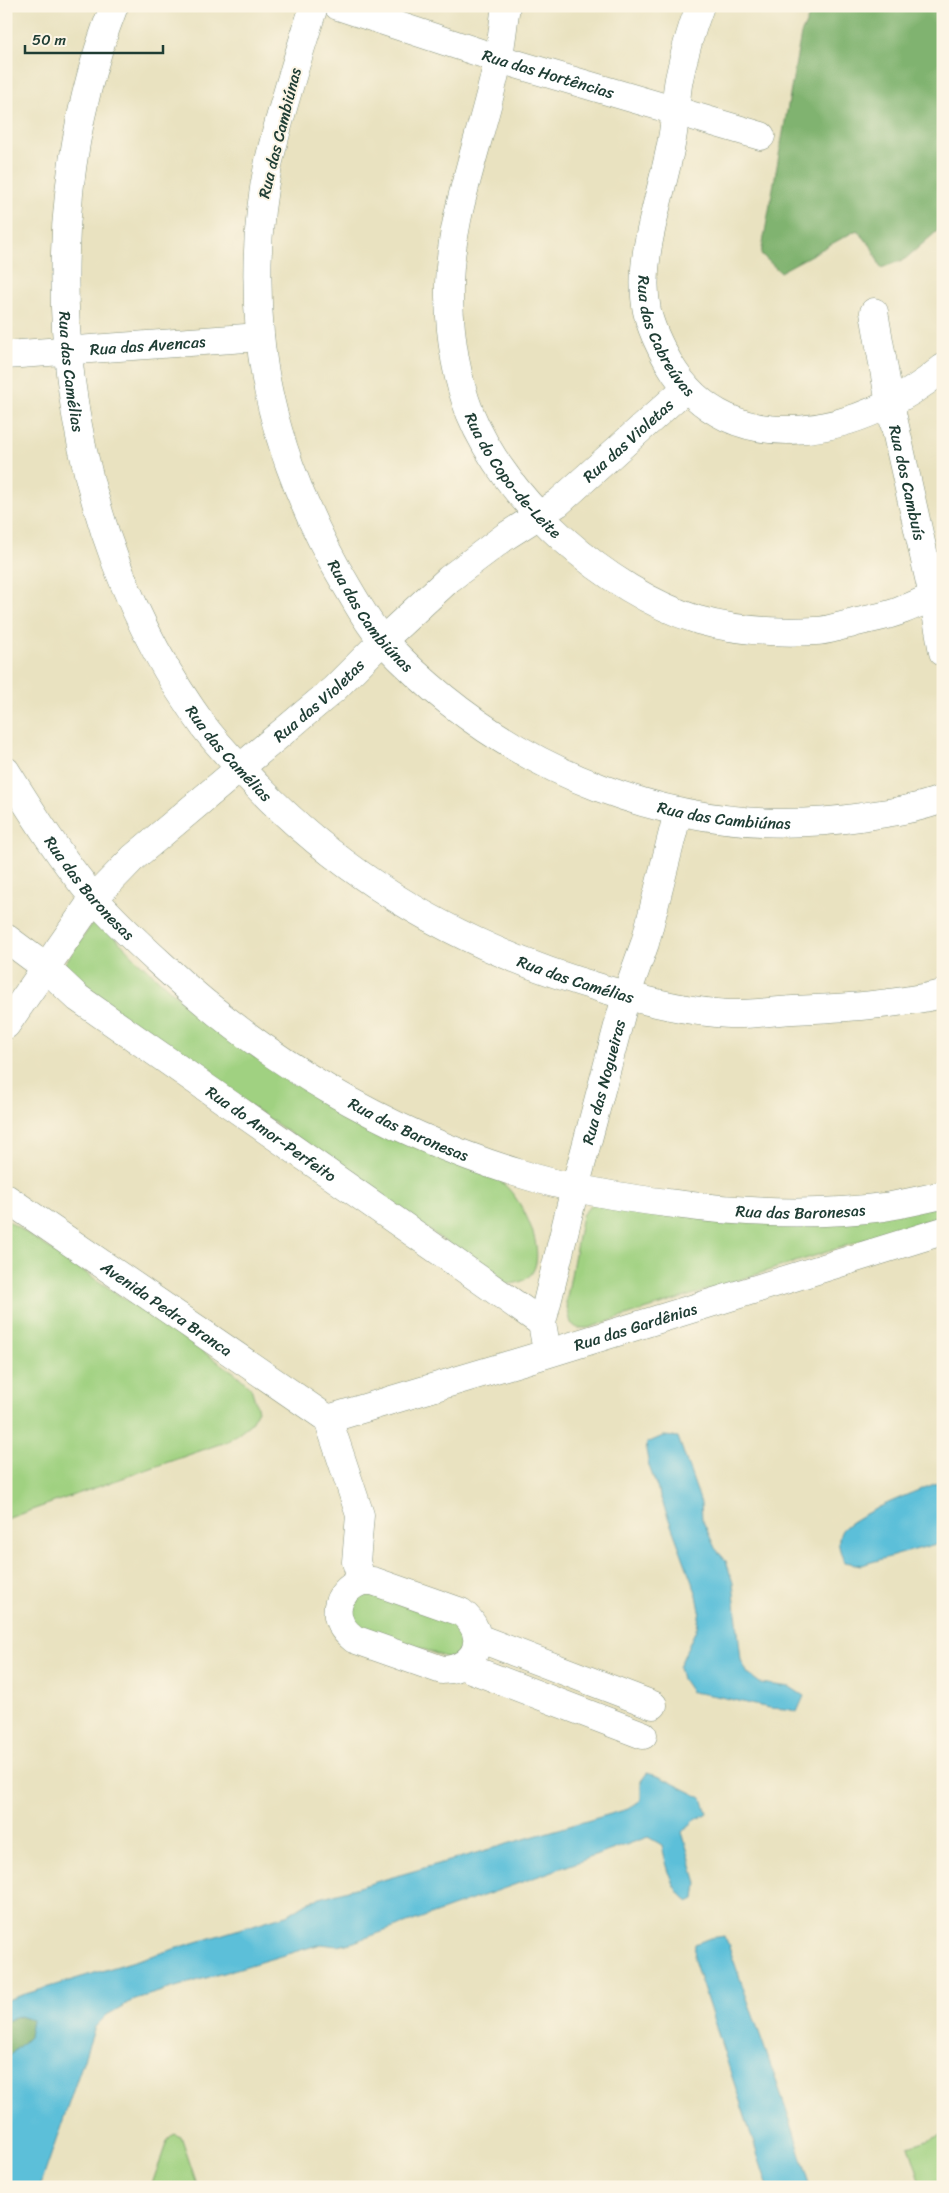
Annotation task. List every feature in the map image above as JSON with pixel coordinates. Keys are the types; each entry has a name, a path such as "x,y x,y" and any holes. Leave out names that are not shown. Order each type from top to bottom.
{"street":[{"name":"Rua das Camélias","path":"114,6 100,44 89,83 75,154 66,226 65,264 68,351 76,412 91,486 109,545 126,589 151,641 176,684 206,729 278,807 314,839 378,888 437,924 536,968 626,996 683,1008 730,1014 881,1005 943,994"},
{"name":"Rua das Cambiúnas","path":"314,6 284,102 269,161 261,207 257,286 260,337 274,409 296,484 315,528 338,572 363,614 383,640 424,679 468,716 518,748 559,770 604,790 678,812 720,820 800,824 880,814 928,805 943,800"},
{"name":"Rua das Hortências","path":"338,6 498,58 761,136"},
{"name":"Rua do Copo-de-Leite","path":"506,6 498,58 457,226 449,294 451,326 461,384 470,413 485,443 509,480 539,515 577,552 616,579 652,600 699,620 758,631 819,631 900,611 938,594"},
{"name":"Rua das Cabreúvas","path":"700,6 692,28 679,80 672,138 647,259 645,286 647,310 662,351 686,388 699,401 720,415 742,424 788,431 835,424 890,404 943,368"},
{"name":"Rua dos Cambuís","path":"874,312 890,404 938,594 943,652"},
{"name":"Rua das Avencas","path":"6,356 260,337"},
{"name":"Rua das Violetas","path":"6,1025 94,898 133,858 334,689 383,640 449,580 506,536 558,502 588,478 686,388"},
{"name":"Rua das Baronesas","path":"6,771 31,811 94,898 187,989 240,1032 301,1073 363,1110 442,1146 519,1174 576,1188 637,1200 706,1208 772,1212 832,1212 885,1207 943,1195"},
{"name":"Rua das Nogueiras","path":"546,1354 542,1323 626,996 644,943 678,812"},
{"name":"Rua do Amor-Perfeito","path":"6,938 45,967 78,998 542,1323"},
{"name":"Avenida Pedra Branca","path":"6,1198 328,1419"},
{"name":"Rua das Gardênias","path":"328,1419 546,1354 943,1231"},
{"path":"328,1419 360,1515 356,1562 362,1581"},
{"path":"362,1581 373,1581 461,1612 470,1618 478,1638 476,1649 463,1666 453,1670 442,1670 354,1639 345,1633 338,1618 339,1602 352,1585 362,1581"},
{"path":"478,1638 654,1705"},
{"path":"463,1666 643,1734"}],"green space":[{"path":"814,6 943,6 943,226 905,259 881,268 871,246 857,230 780,272 761,254 801,34"},
{"path":"96,918 136,959 198,1015 255,1057 499,1180 510,1190 529,1222 535,1240 537,1256 533,1271 524,1280 506,1284 59,972"},
{"path":"595,1201 943,1208 943,1215 588,1328 577,1328 571,1323 566,1303 582,1215"},
{"path":"6,1219 235,1373 251,1388 258,1410 250,1424 228,1441 6,1519"},
{"path":"364,1592 462,1625 466,1645 451,1659 354,1625 349,1605"},
{"path":"20,2016 32,2020 29,2037 6,2059 6,2021"},
{"path":"174,2134 181,2137 198,2187 151,2187 167,2141"},
{"path":"943,2135 943,2187 922,2187 909,2146"}],"water":[{"path":"663,1436 678,1437 701,1503 702,1519 715,1548 726,1561 733,1583 741,1660 748,1674 760,1683 790,1687 804,1696 797,1712 691,1692 682,1679 679,1667 697,1627 700,1611 697,1595 649,1466 646,1450 647,1443"},
{"path":"943,1481 943,1542 861,1565 845,1562 840,1551 839,1540 841,1532 846,1526 871,1511"},
{"path":"647,1773 660,1777 702,1798 707,1813 682,1832 697,1883 695,1899 689,1902 678,1891 671,1876 662,1845 648,1837 354,1942 338,1946 321,1944 135,1999 107,2015 95,2027 40,2187 6,2187 6,2059 29,2037 32,2020 20,2016 6,2021 6,2000 289,1914 310,1901 628,1809 641,1800 641,1781"},
{"path":"725,1936 789,2117 811,2187 768,2187 694,1960 695,1944 710,1938"}]}
